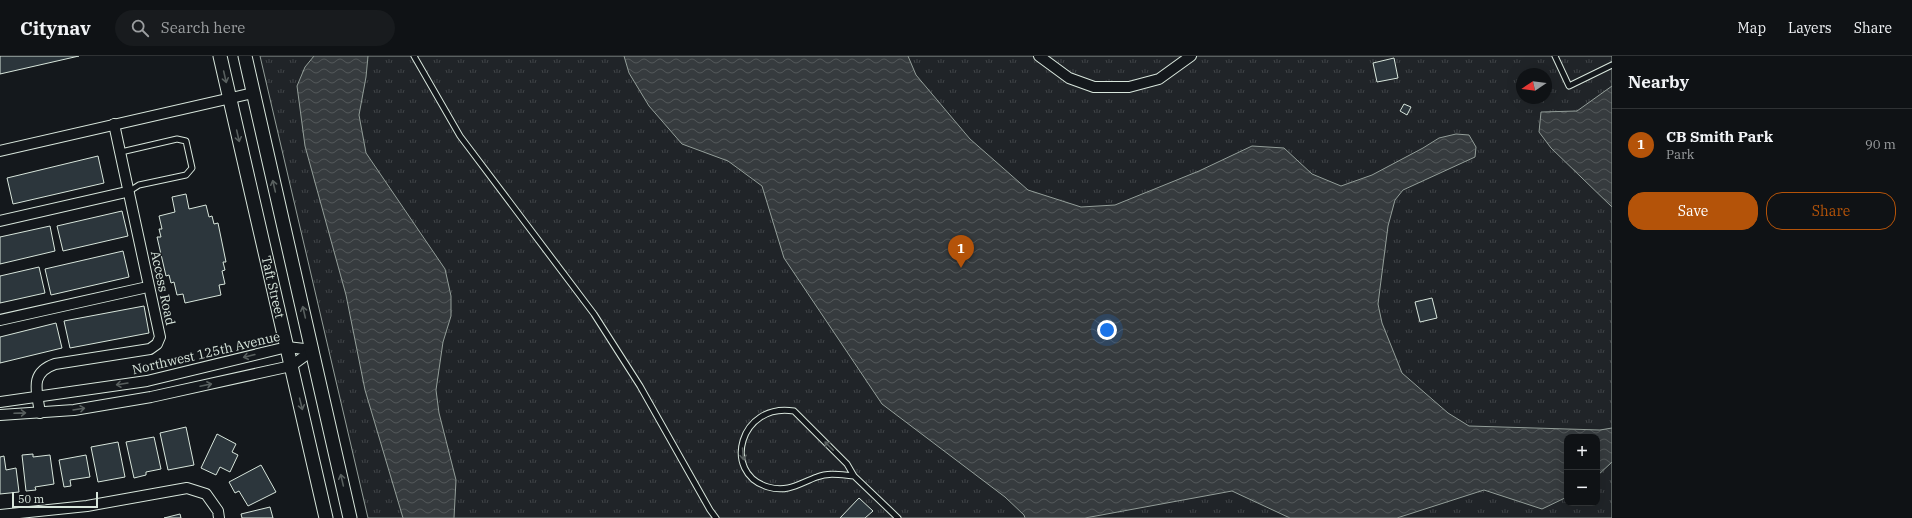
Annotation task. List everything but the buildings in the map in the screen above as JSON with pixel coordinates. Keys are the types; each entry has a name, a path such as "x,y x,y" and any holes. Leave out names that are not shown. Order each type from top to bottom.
{"street":[{"name":"Taft Street","path":"220,56 326,518"},
{"name":"Taft Street","path":"245,56 350,518"},
{"path":"1039,56 1069,78 1094,87 1129,87 1159,79 1191,56"},
{"path":"0,151 253,93"},
{"name":"Access Road","path":"40,413 36,380 44,368 55,364 150,348 157,344 160,337 146,287 130,201 126,192 121,152 114,124"},
{"path":"0,221 126,192"},
{"path":"0,320 146,287"},
{"name":"Northwest 125th Avenue","path":"0,402 147,381 286,347 313,350"},
{"path":"0,414 74,410 151,397 291,366 313,350"},
{"path":"0,515 87,506 187,488 206,494 218,511 219,518"}],"lane":[{"path":"414,56 460,136 594,314 640,386 710,510 716,518"},
{"path":"1555,56 1569,86 1612,66"},
{"path":"121,152 177,139 186,141 192,168 186,175 139,186 126,192"},
{"path":"854,476 834,474 818,476 795,487 782,489 768,487 756,481 748,472 743,462 742,439 749,427 757,418 772,410 784,409 794,411 847,464 854,476 898,518"}],"green space":[{"path":"260,56 1612,56 1612,518 368,518"}],"water":[{"path":"314,56 368,56 359,115 366,153 445,269 451,296 451,316 443,342 436,390 439,413 456,480 454,518 403,518 365,390 346,295 305,146 297,86 305,67"},
{"path":"624,56 908,56 916,75 970,139 1028,190 1081,207 1115,205 1199,171 1252,146 1284,148 1312,174 1341,186 1372,175 1439,138 1456,134 1469,135 1476,147 1475,157 1403,190 1395,200 1388,226 1378,304 1382,323 1402,373 1448,413 1469,426 1600,430 1612,428 1612,462 1600,473 1600,434 1564,434 1564,498 1542,509 1484,490 1397,518 1290,518 1232,491 1085,518 1025,518 1024,515 1005,497 882,404 784,258 762,186 728,161 682,144 649,106 629,73"},
{"path":"1612,86 1612,207 1551,148 1539,132 1541,112 1577,111"}],"place":[{"name":"CB Smith Park","path":"961,268"}]}
